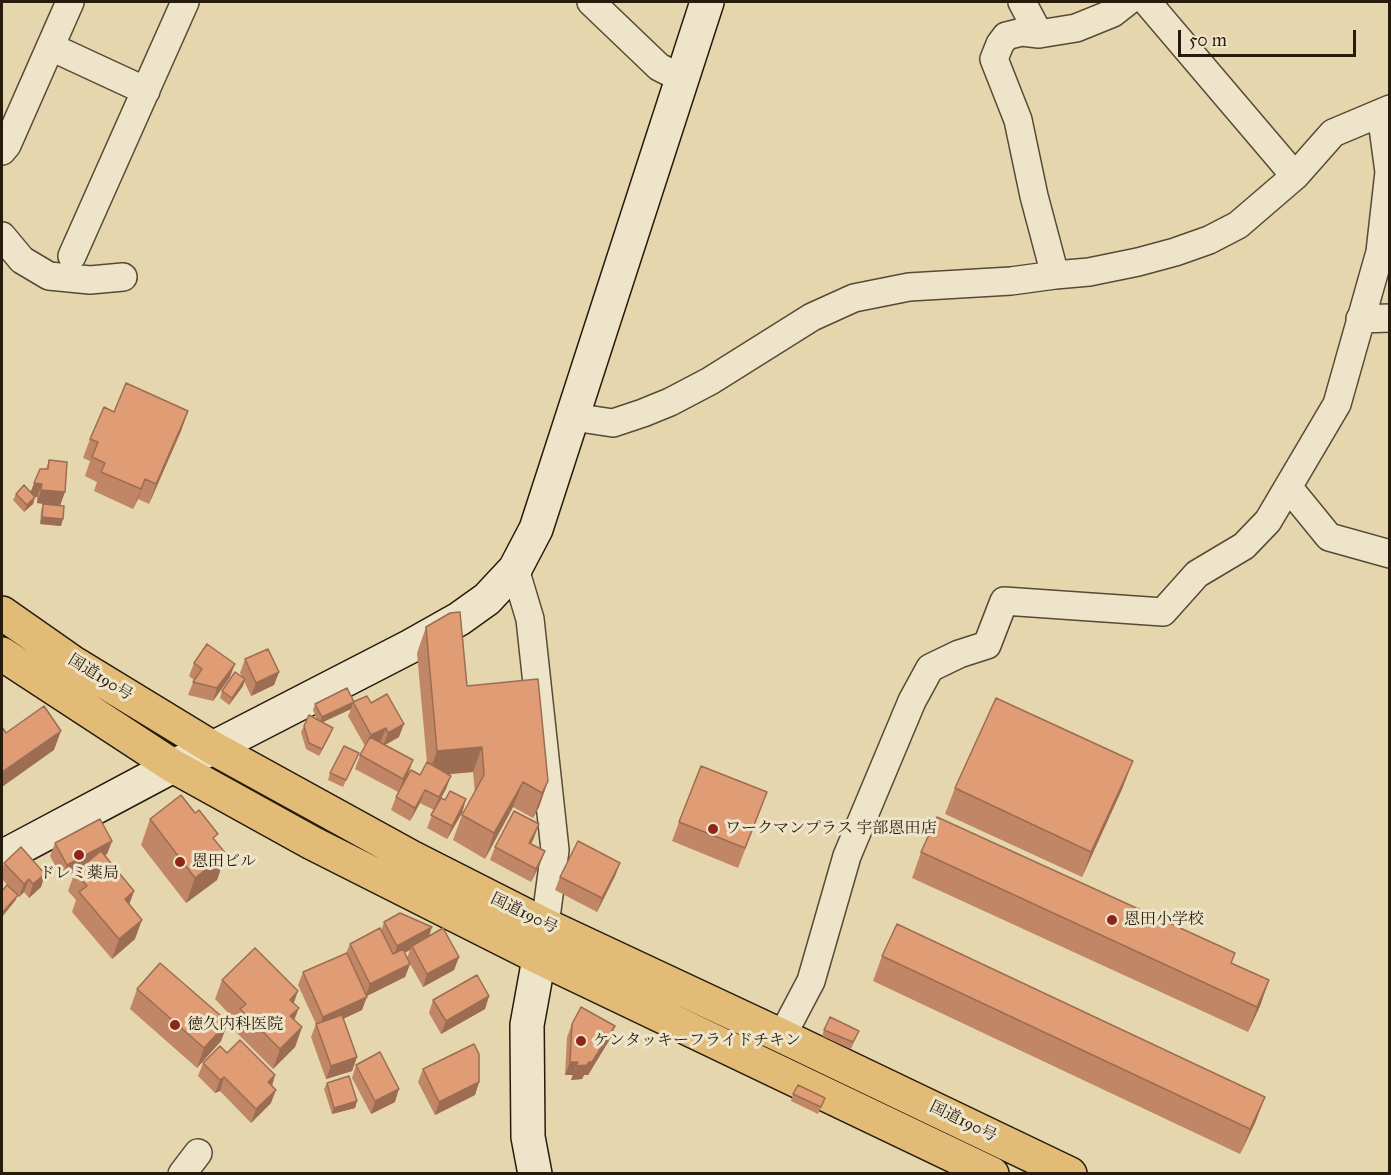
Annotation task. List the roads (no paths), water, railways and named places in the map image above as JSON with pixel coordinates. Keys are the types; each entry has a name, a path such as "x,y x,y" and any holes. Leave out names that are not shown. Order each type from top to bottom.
{"highway":[{"name":"国道190号","path":"2,613 72,662 213,748 411,857 545,924 1070,1173"},
{"name":"国道190号","path":"2,654 173,766 312,843 540,958 992,1173"}],"street":[{"path":"2,151 7,145 70,2"},
{"path":"72,256 185,2"},
{"path":"591,2 659,67 681,78"},
{"path":"2,857 173,766 213,748 411,646 459,619 487,599 515,569 536,529 707,2"},
{"path":"1022,2 1039,34"},
{"path":"1055,275 1018,120 994,59 1006,36 1022,32 1039,34 1076,28 1113,13 1127,2"},
{"path":"1147,2 1295,176"},
{"path":"51,47 146,91"},
{"path":"573,417 613,423 669,402 710,381 812,317 854,298 909,287 1011,281 1089,272 1138,262 1209,240 1238,225 1295,176 1333,133 1385,111 1389,172 1380,252 1337,404 1268,521 1244,546 1197,574 1163,612 1004,601 987,645 959,654 930,668 912,700 847,856 811,981 783,1036"},
{"path":"2,236 22,260 50,276 90,280 123,278"},
{"path":"1360,320 1389,318"},
{"path":"1288,488 1329,537 1389,554"},
{"path":"515,569 530,619 555,850 540,958 527,1025 528,1137 535,1173"},
{"path":"182,1173 198,1153"}],"place":[{"name":"ワークマンプラス 宇部恩田店","path":"713,829"},
{"name":"ドレミ薬局","path":"79,855"},
{"name":"恩田ビル","path":"180,862"},
{"name":"恩田小学校","path":"1112,920"},
{"name":"徳久内科医院","path":"175,1025"},
{"name":"ケンタッキーフライドチキン","path":"581,1041"}]}
